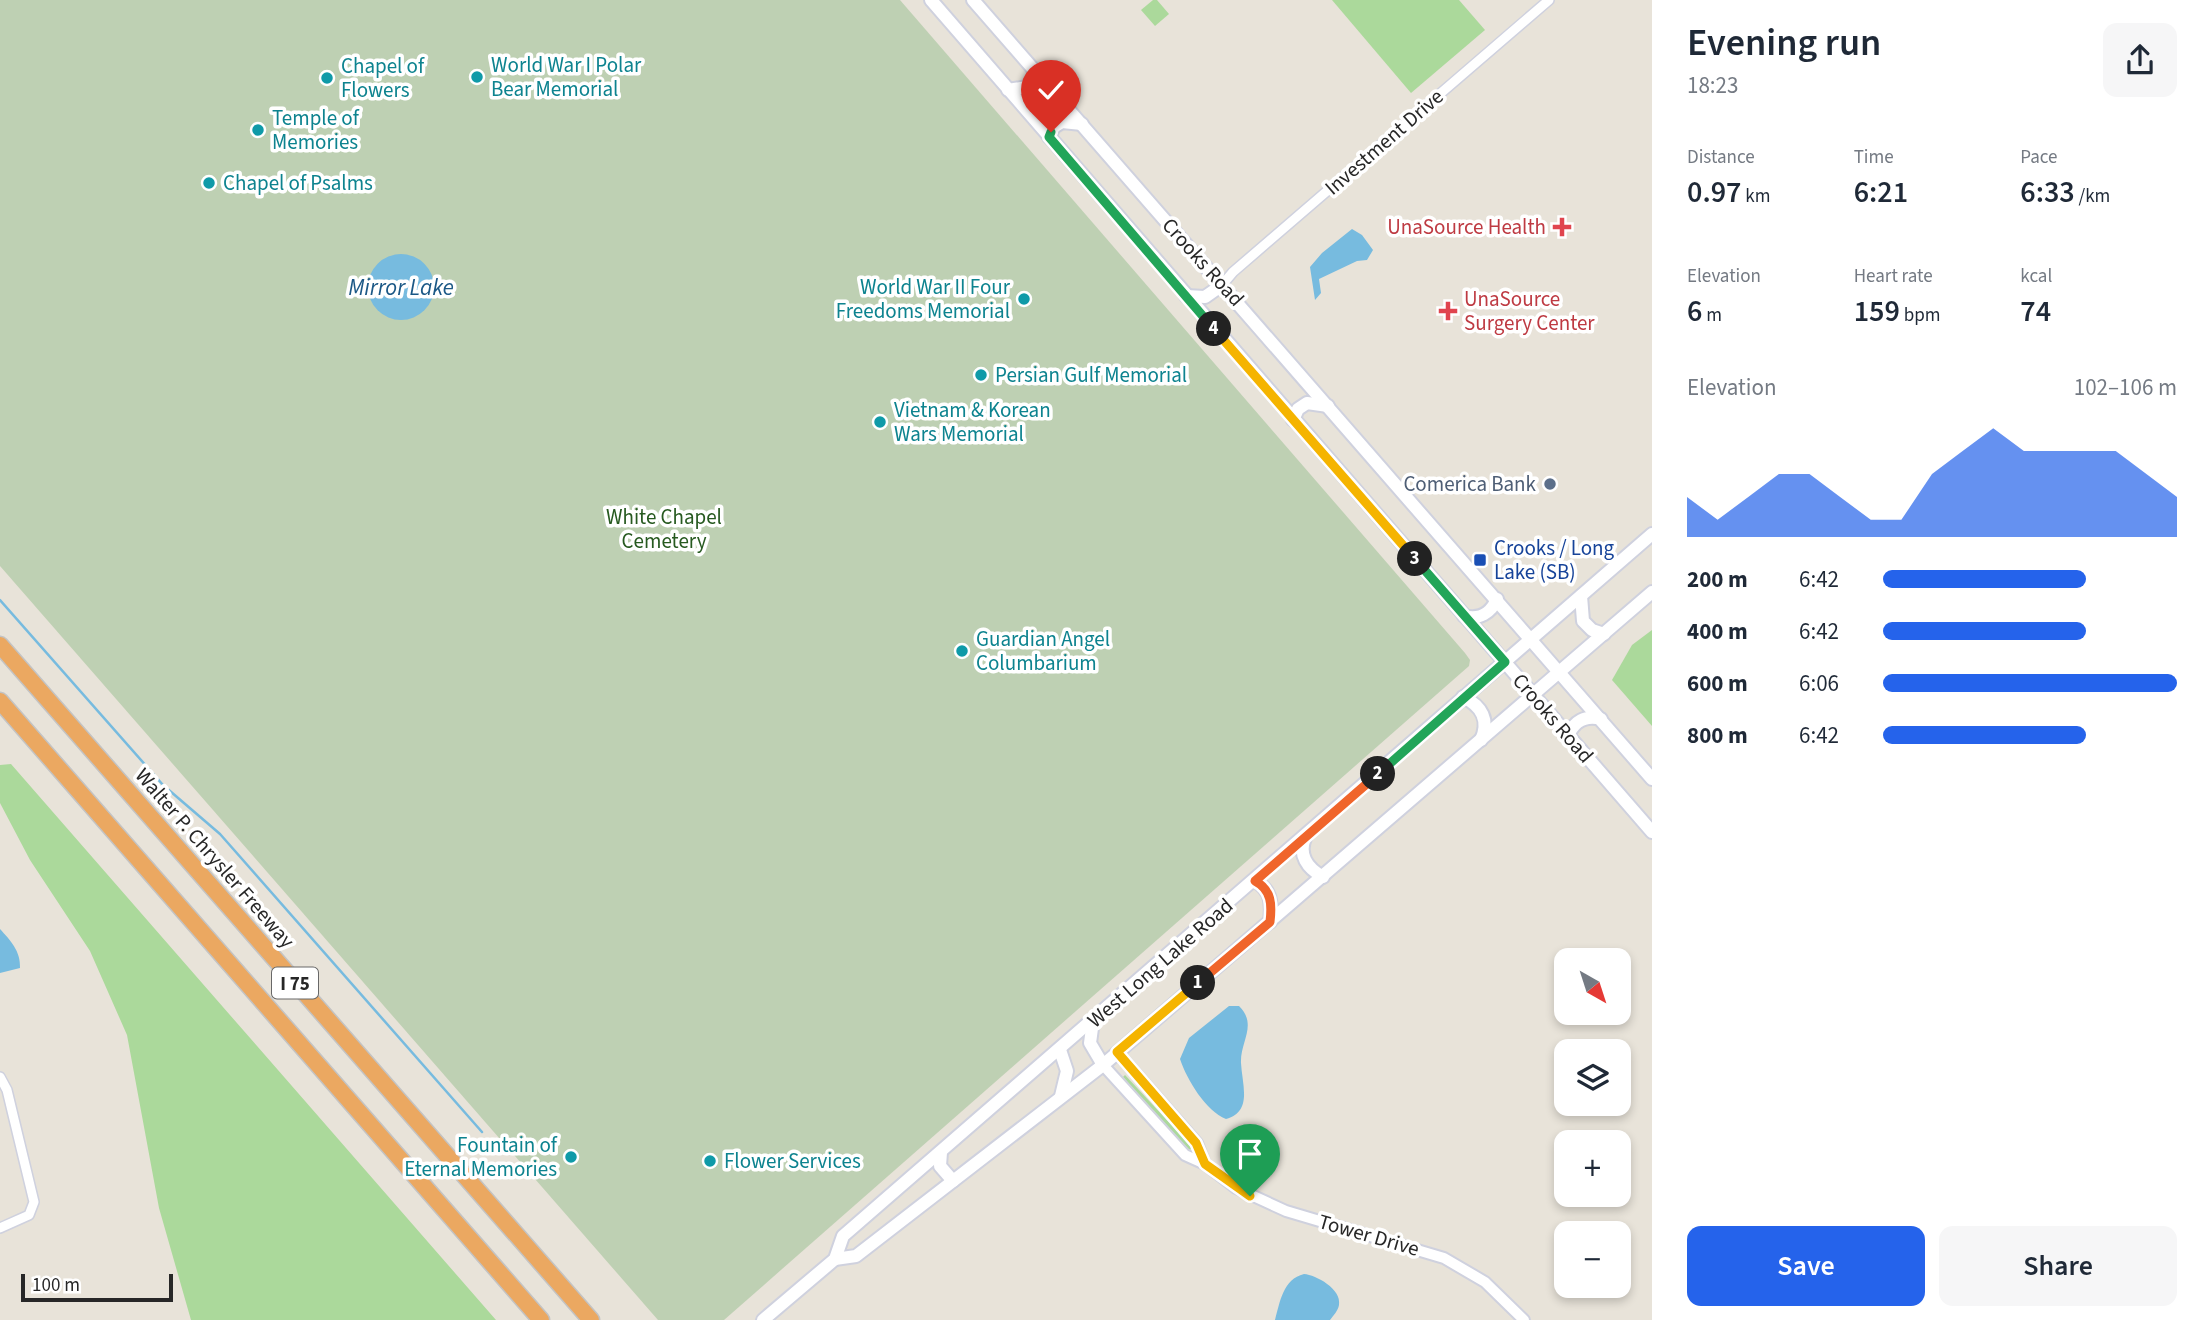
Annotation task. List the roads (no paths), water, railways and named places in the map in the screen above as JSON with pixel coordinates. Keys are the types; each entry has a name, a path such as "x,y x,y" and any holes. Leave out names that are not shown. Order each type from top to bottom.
{"highway":[{"name":"Walter P. Chrysler Freeway","path":"0,645 591,1320"},
{"name":"I 75","path":"0,701 541,1320"}],"main road":[{"name":"Crooks Road","path":"931,0 1652,832"},
{"name":"Crooks Road","path":"973,0 1652,779"},
{"path":"1008,90 1027,87 1037,71"},
{"path":"1049,137 1054,127 1062,122 1082,124"},
{"path":"1186,296 1205,297 1222,285"},
{"path":"1293,420 1298,409 1307,403 1329,407"},
{"name":"West Long Lake Road","path":"762,1320 835,1259 843,1236 1305,838 1652,534"},
{"name":"West Long Lake Road","path":"835,1259 856,1256 1102,1065 1652,592"},
{"path":"1581,596 1583,621 1592,631 1604,634"},
{"path":"1464,616 1471,618 1484,614 1497,599"},
{"path":"1463,697 1478,706 1484,715 1485,727 1480,740"},
{"path":"1569,736 1573,726 1582,719 1601,719"},
{"path":"1305,838 1302,850 1306,862 1322,877"},
{"path":"1255,881 1264,887 1269,896 1270,922"},
{"path":"1093,1021 1090,1043 1102,1065"},
{"path":"1059,1099 1065,1090 1068,1071 1060,1049"},
{"path":"941,1152 940,1166 953,1181"}],"street":[{"name":"Investment Drive","path":"1222,285 1242,264 1549,0"},
{"name":"Tower Drive","path":"1117,1052 1196,1143 1205,1164"},
{"name":"Tower Drive","path":"1102,1065 1185,1155 1205,1164 1236,1188 1266,1204 1444,1258 1485,1282 1524,1320"},
{"path":"0,1077 7,1090 34,1202 29,1215 0,1228"}],"water":[{"path":"1352,229 1362,235 1373,250 1367,260 1357,261 1319,279 1321,293 1315,300 1310,267 1322,253"},
{"name":"Mirror Lake","path":"401,254 414,257 424,264 431,274 434,287 431,300 424,310 414,317 401,320 388,317 378,310 371,300 368,287 371,274 378,264 388,257"},
{"path":"0,929 17,951 20,968 0,973"},
{"path":"1229,1006 1239,1006 1248,1027 1241,1055 1243,1104 1240,1110 1226,1119 1211,1109 1198,1094 1180,1059 1189,1038"},
{"path":"1304,1274 1321,1280 1332,1288 1339,1299 1337,1311 1330,1320 1275,1320 1287,1286"}],"waterway":[{"path":"0,600 163,785 220,834 482,1132"}],"place":[{"name":"World War I Polar Bear Memorial","path":"477,77"},
{"name":"Chapel of Flowers","path":"327,78"},
{"name":"Temple of Memories","path":"258,130"},
{"name":"Chapel of Psalms","path":"209,183"},
{"name":"UnaSource Health","path":"1562,227"},
{"name":"World War II Four Freedoms Memorial","path":"1024,299"},
{"name":"UnaSource Surgery Center","path":"1448,311"},
{"name":"Persian Gulf Memorial","path":"981,375"},
{"name":"Vietnam & Korean Wars Memorial","path":"880,422"},
{"name":"Comerica Bank","path":"1550,484"},
{"name":"Crooks / Long Lake (SB)","path":"1480,560"},
{"name":"Guardian Angel Columbarium","path":"962,651"},
{"name":"Fountain of Eternal Memories","path":"571,1157"},
{"name":"Flower Services","path":"710,1161"}],"park label":[{"name":"White Chapel Cemetery","path":"664,529"}]}
